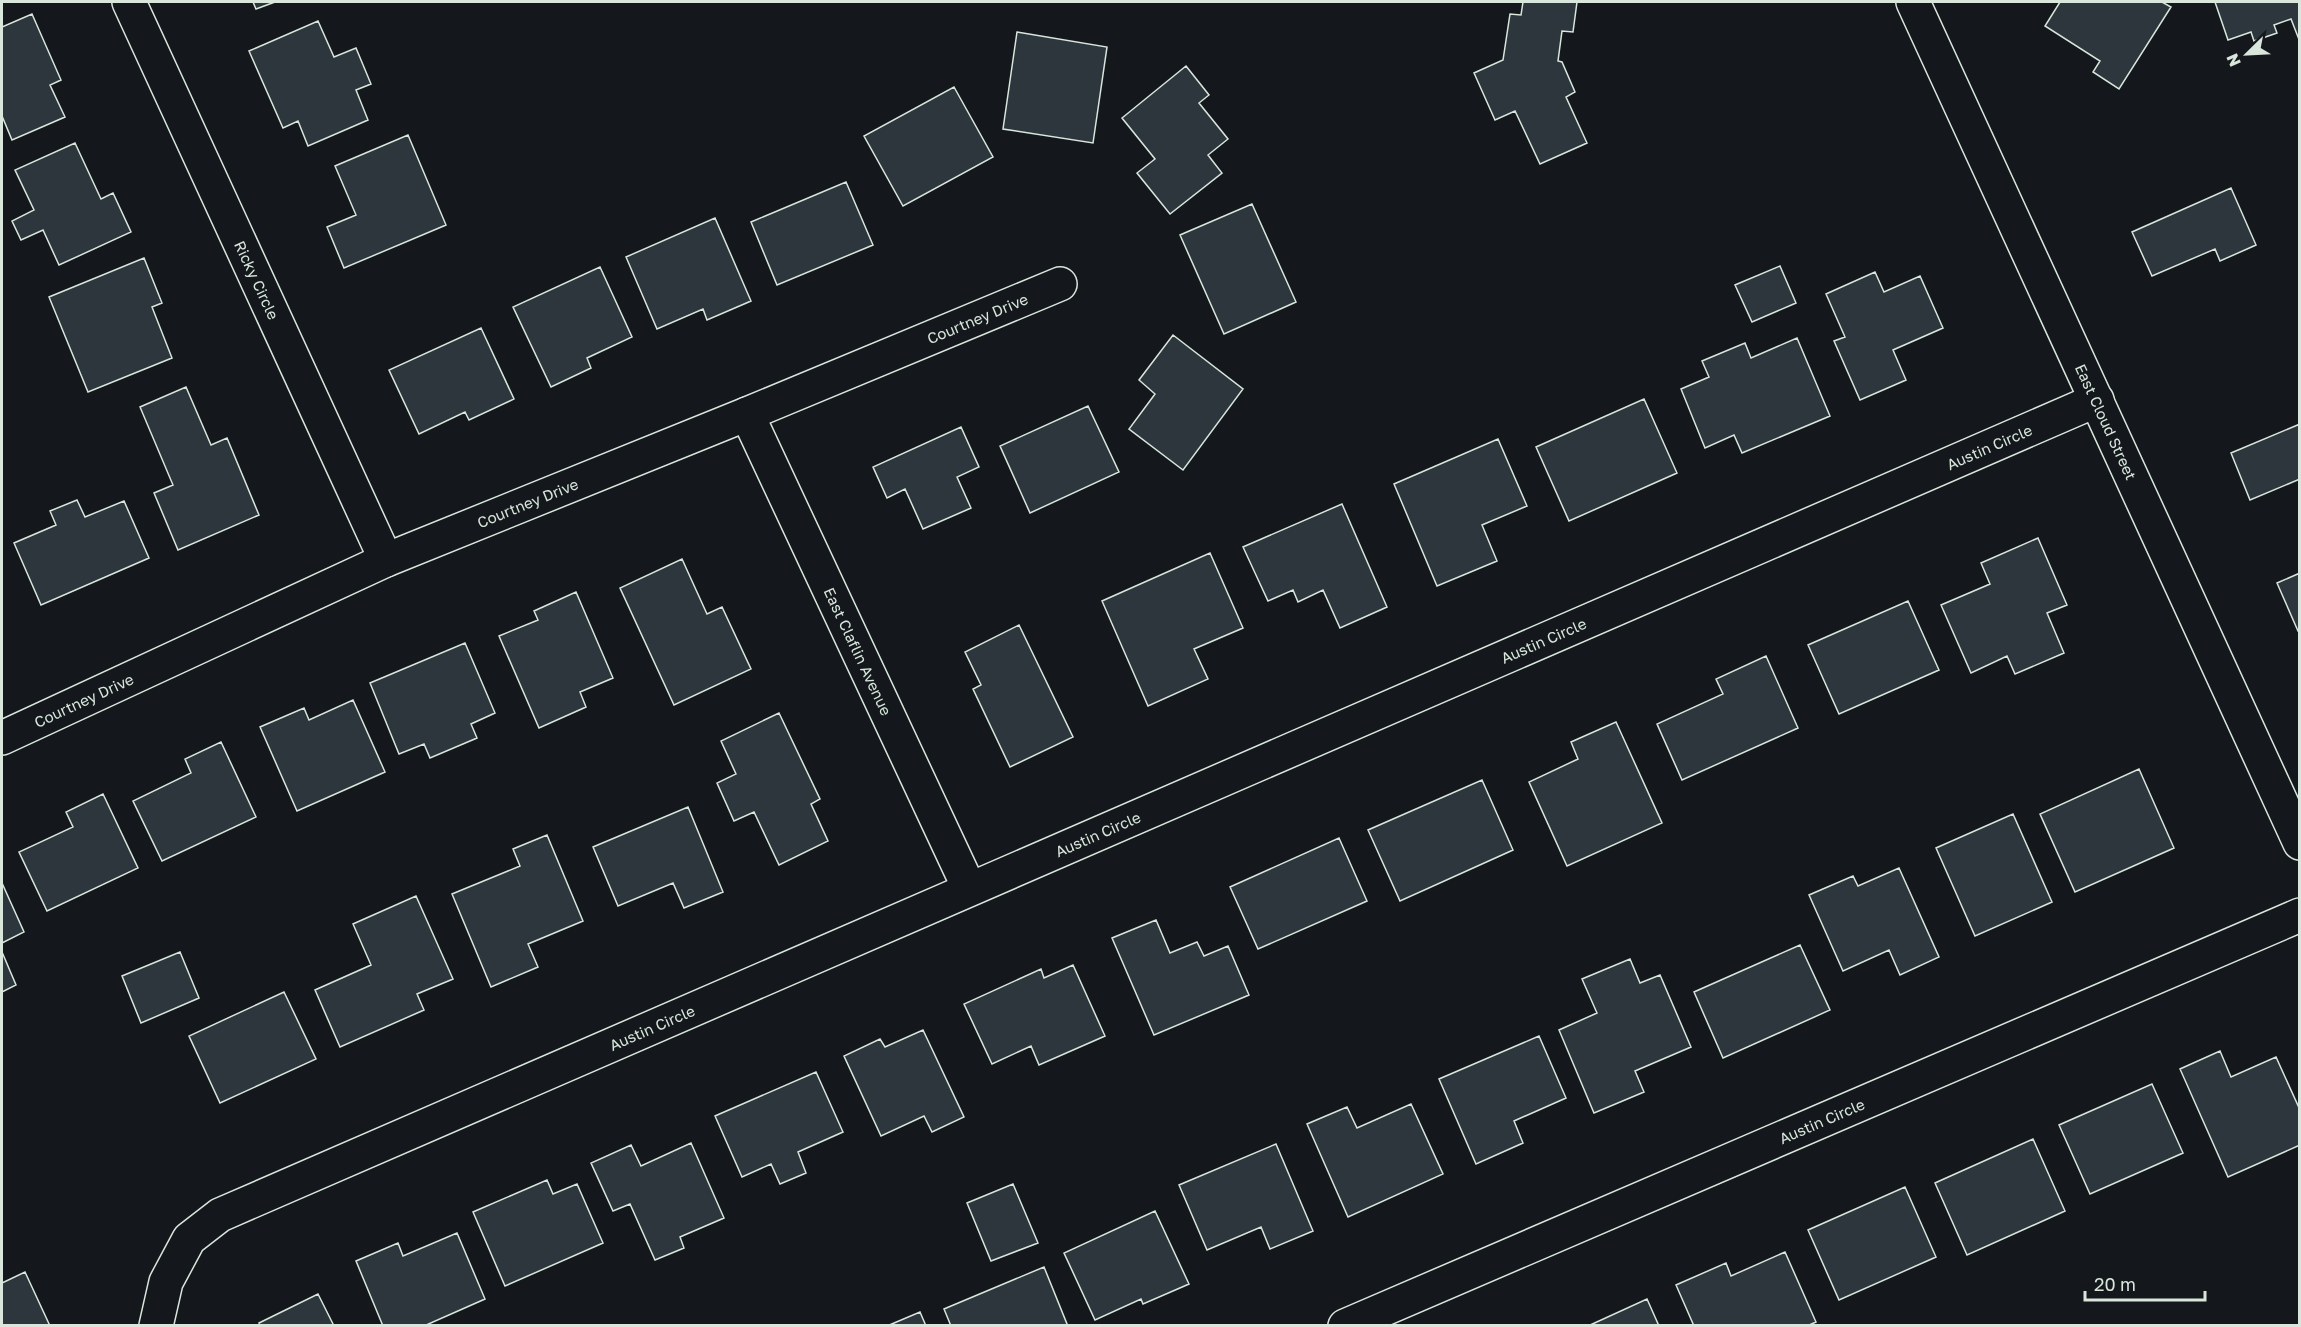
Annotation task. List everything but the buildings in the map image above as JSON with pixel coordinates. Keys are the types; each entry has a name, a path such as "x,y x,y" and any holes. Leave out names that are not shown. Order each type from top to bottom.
{"street":[{"name":"Ricky Circle","path":"129,2 386,560"},
{"name":"East Cloud Street","path":"1913,2 2298,837"},
{"name":"Courtney Drive","path":"2,738 386,560 1060,284"},
{"name":"Austin Circle","path":"156,1326 166,1282 189,1239 220,1215 2097,400"},
{"name":"East Claflin Avenue","path":"747,414 969,888"},
{"name":"Austin Circle","path":"1345,1326 2300,915"}]}
